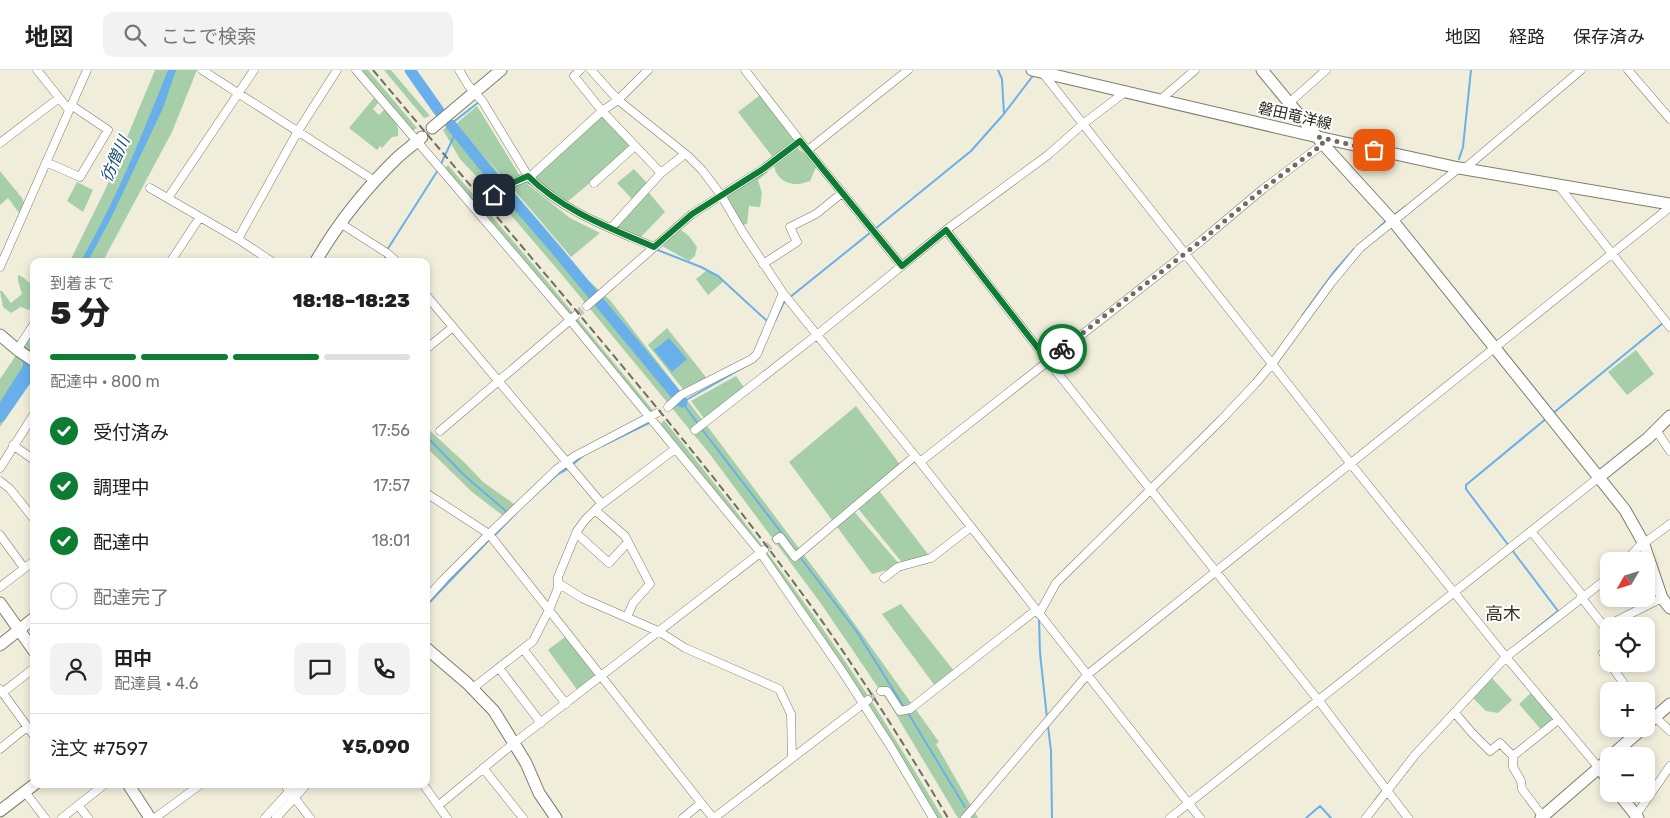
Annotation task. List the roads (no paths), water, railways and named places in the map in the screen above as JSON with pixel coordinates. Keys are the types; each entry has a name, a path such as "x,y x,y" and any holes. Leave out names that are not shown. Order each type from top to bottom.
{"street":[{"path":"38,70 59,98 70,108 108,130 80,178 46,162"},
{"path":"0,265 87,70"},
{"path":"202,70 238,95 375,181"},
{"path":"168,198 254,70"},
{"path":"238,239 298,131 337,70"},
{"path":"356,70 419,139 573,318 654,415 675,448 762,551 842,671 865,702 933,818"},
{"path":"459,70 468,85 483,102 528,176 536,185 579,214 654,247"},
{"path":"432,128 501,70"},
{"path":"580,70 574,76 602,111 661,173"},
{"path":"591,70 618,100 702,170 721,195 783,292 1200,818"},
{"path":"494,195 505,186 532,175 602,111 618,100 648,70"},
{"path":"745,70 902,266"},
{"path":"808,150 908,70"},
{"path":"1160,100 1195,70"},
{"path":"1262,70 1320,141 1394,221 1625,510 1643,543 1662,598 1670,608"},
{"path":"1289,103 1326,70"},
{"path":"881,690 887,691 900,711 910,709 1038,612 1056,583 1222,419 1272,364 1346,263 1372,237 1462,169 1581,70"},
{"path":"1628,70 1670,119"},
{"path":"1036,71 1083,124 1351,464 1506,657 1599,768 1546,816 1522,789 1521,781 1513,767 1513,756 1500,743 1490,751 1455,713"},
{"name":"磐田竜洋線","path":"1036,71 1160,100 1320,141 1462,169 1670,206"},
{"path":"695,430 818,334 946,230 1048,155 1083,124 1125,92"},
{"path":"0,143 59,98"},
{"path":"318,258 340,223 375,181 419,139"},
{"path":"587,306 692,214 763,169 800,141"},
{"path":"777,539 780,537 795,556 917,459 1048,361 1184,253 1320,141"},
{"path":"594,183 635,146"},
{"path":"611,228 661,173 685,154"},
{"path":"1558,185 1670,328"},
{"path":"150,188 238,239 266,258"},
{"path":"764,264 797,242 790,226 816,214 842,193"},
{"path":"965,818 1087,675 1670,206"},
{"path":"173,258 200,217"},
{"path":"340,223 393,258"},
{"path":"946,230 1319,701 1408,818"},
{"path":"668,406 681,395 752,359 757,354 783,292"},
{"path":"430,300 602,504"},
{"path":"440,431 573,318"},
{"path":"430,346 453,327"},
{"path":"18,350 30,330"},
{"path":"0,335 30,358"},
{"path":"430,595 489,534 543,482 567,462 654,415"},
{"path":"1170,818 1532,532 1656,430 1670,416"},
{"path":"0,468 30,420"},
{"path":"1656,430 1670,451"},
{"path":"13,445 30,457"},
{"path":"472,688 533,641 550,610 558,584 558,577 576,533 585,520 602,504 675,448"},
{"path":"0,481 10,489 30,514"},
{"path":"430,496 489,534 714,818 865,702"},
{"path":"595,510 625,536 650,584 633,603 627,617"},
{"path":"1634,552 1643,543 1670,524"},
{"path":"884,578 898,567 931,558 971,527"},
{"path":"1532,532 1600,621"},
{"path":"576,533 609,563 628,542"},
{"path":"0,535 24,568"},
{"path":"435,818 443,812 483,768 762,551"},
{"path":"0,587 30,564"},
{"path":"558,584 582,598 660,632 685,648 779,688 791,714 792,758"},
{"path":"1366,818 1415,756 1506,657 1600,584"},
{"path":"1628,617 1662,598"},
{"path":"0,603 30,645"},
{"path":"1,642 30,621"},
{"path":"523,649 566,704"},
{"path":"430,651 472,688 494,711 526,764 539,793 556,818"},
{"path":"499,668 541,722"},
{"path":"30,671 1,691 30,731"},
{"path":"1655,716 1670,704"},
{"path":"1513,756 1558,720"},
{"path":"1655,725 1670,731"},
{"path":"0,749 27,727"},
{"path":"1621,747 1632,737"},
{"path":"1626,802 1637,816 1670,766"},
{"path":"483,768 523,818"},
{"path":"0,811 30,788"},
{"path":"62,818 100,788"},
{"path":"131,788 150,818"},
{"path":"155,818 196,788"},
{"path":"287,788 310,818"},
{"path":"276,818 294,788"},
{"path":"265,818 301,788"},
{"path":"426,788 443,812"},
{"path":"25,792 45,818"},
{"path":"683,818 701,804"},
{"path":"78,805 88,818"}],"water":[{"path":"168,70 176,70 163,108 110,220 90,258 83,258 117,191"},
{"path":"669,338 687,359 672,372 654,350"},
{"path":"30,349 30,368 0,417 0,402 23,366 23,358"}],"waterway":[{"path":"410,70 439,111"},
{"path":"998,70 1002,79 1004,114"},
{"path":"1459,159 1463,147 1471,70"},
{"path":"875,229 971,151 1003,115 1032,77"},
{"path":"440,166 456,132 452,123 479,102"},
{"path":"451,125 682,402"},
{"path":"387,250 438,170"},
{"path":"525,181 534,186"},
{"path":"1394,215 1406,206"},
{"path":"1373,233 1386,221"},
{"path":"789,298 871,232"},
{"path":"655,249 701,267 718,276 767,321"},
{"path":"1302,316 1333,273 1354,249"},
{"path":"775,321 786,301"},
{"path":"1552,414 1663,323"},
{"path":"672,408 753,362"},
{"name":"彷僧川","path":"0,417 25,381 30,370"},
{"path":"682,402 698,424"},
{"path":"1509,546 1466,489 1466,485 1547,418"},
{"path":"602,446 651,422"},
{"path":"701,428 797,553"},
{"path":"430,440 465,476 507,512"},
{"path":"572,465 584,455"},
{"path":"528,501 558,474 569,468"},
{"path":"493,537 516,513"},
{"path":"430,602 489,540"},
{"path":"1512,550 1558,611 1532,632"},
{"path":"800,557 857,632 904,707"},
{"path":"1039,619 1040,653 1047,718"},
{"path":"908,713 965,807"},
{"path":"1048,726 1051,751 1052,818"},
{"path":"1375,800 1383,790"},
{"path":"1306,818 1320,806 1331,818"}],"tunnel":[{"path":"481,207 494,195"},
{"path":"576,315 587,306"},
{"path":"764,550 777,539"},
{"path":"868,700 881,691"}],"railway":[{"path":"373,70 632,378 712,475 764,542 852,665 911,756 948,818"}],"district":[{"name":"高木","path":"1503,614"}]}
